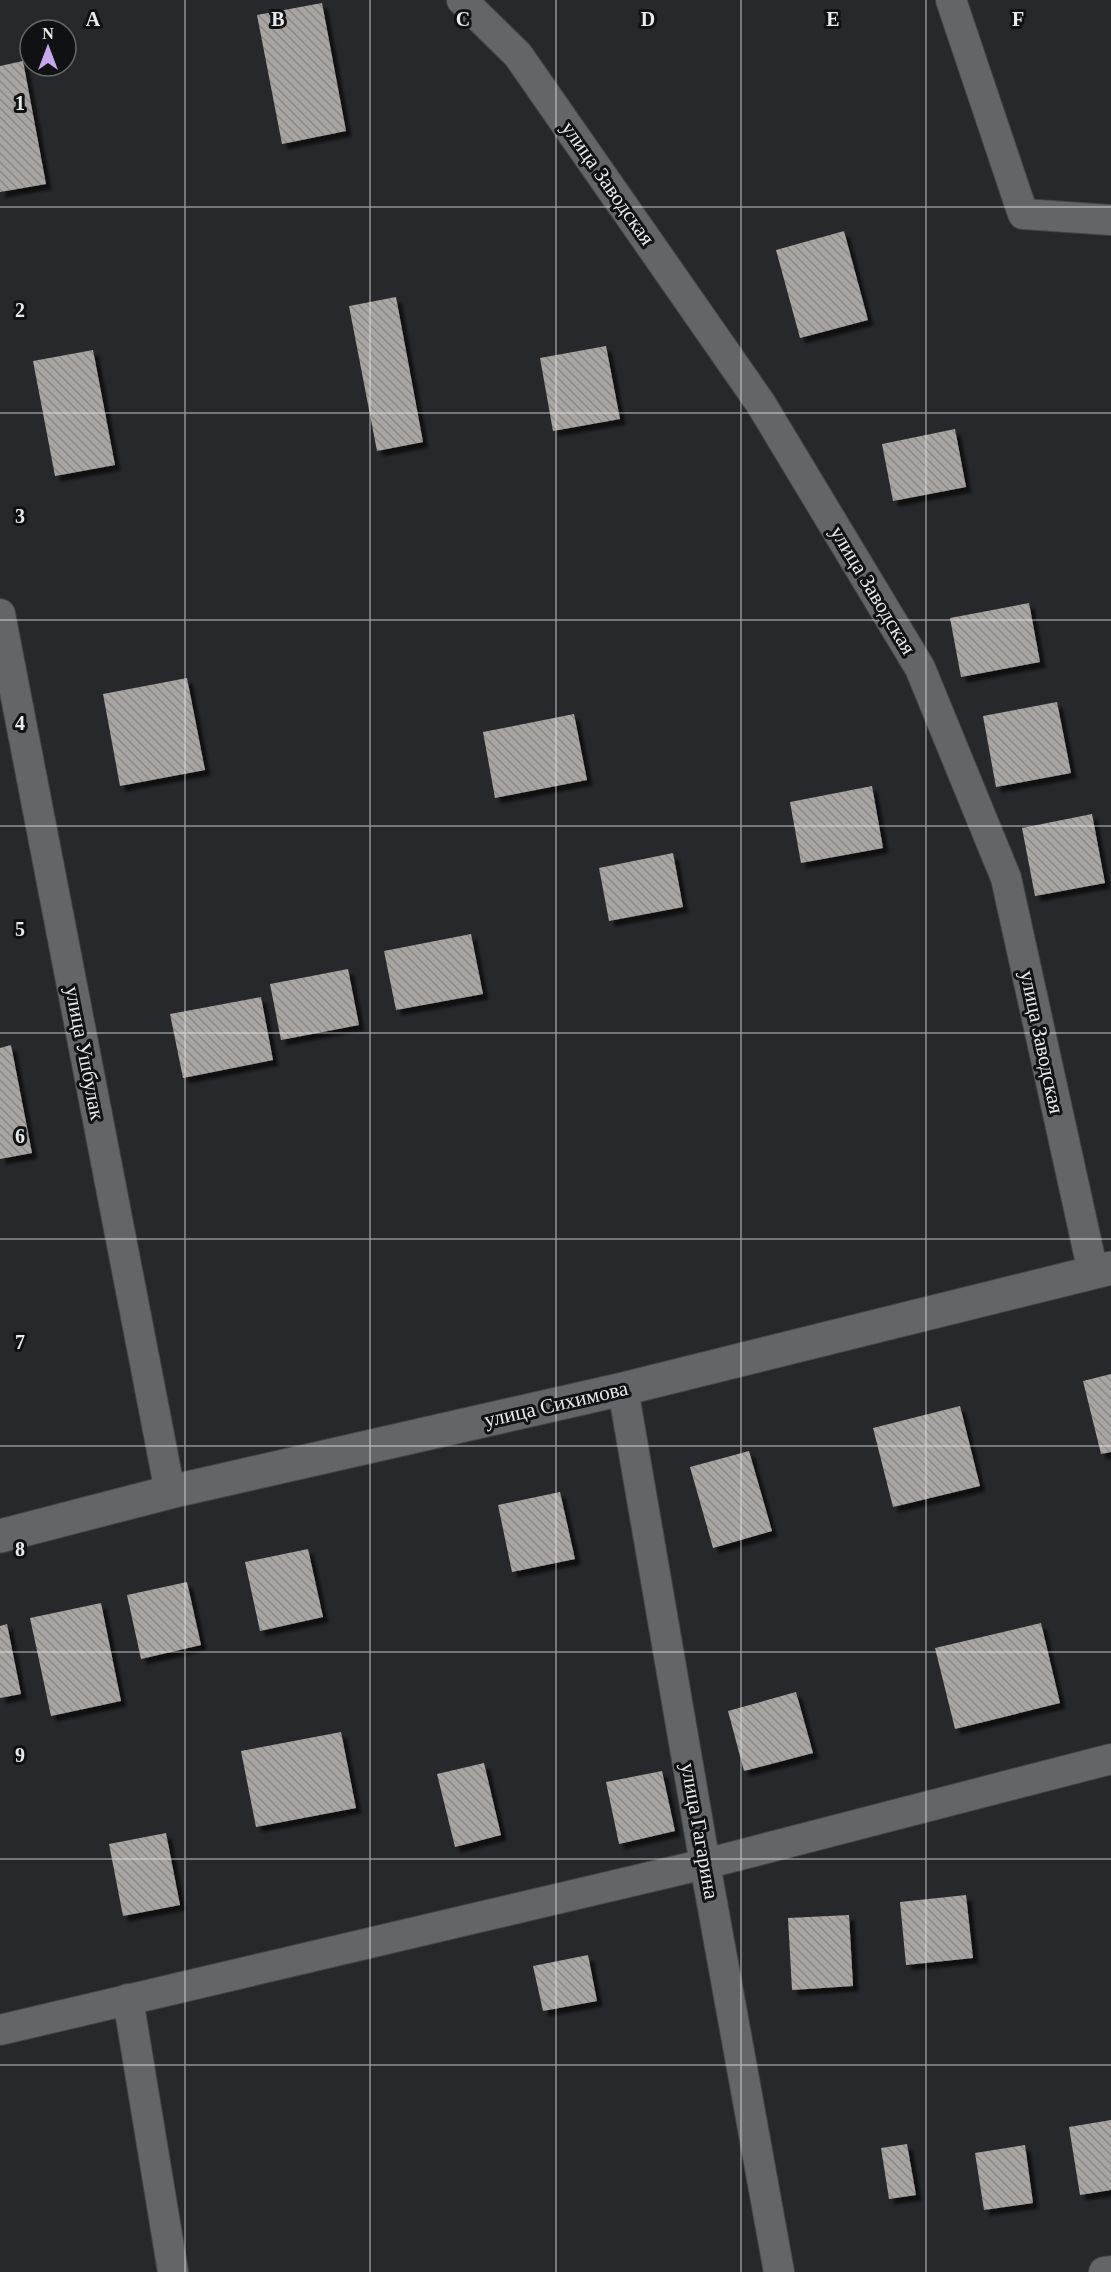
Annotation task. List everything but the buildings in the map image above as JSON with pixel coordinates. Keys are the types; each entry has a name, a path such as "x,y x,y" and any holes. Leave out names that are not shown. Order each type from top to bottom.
{"street":[{"name":"улица Заводская","path":"462,0 518,55 761,404 920,668 1006,878 1102,1270"},
{"path":"951,0 1023,214 1111,220"},
{"name":"улица Ушбулак","path":"0,614 170,1492"},
{"name":"улица Сихимова","path":"0,1536 170,1492 623,1389 1102,1270"},
{"name":"улица Гагарина","path":"623,1389 705,1864 779,2272"},
{"path":"0,2030 705,1864 1111,1759"},
{"path":"128,2000 172,2272"},
{"path":"1104,2272 1111,2271"}]}
